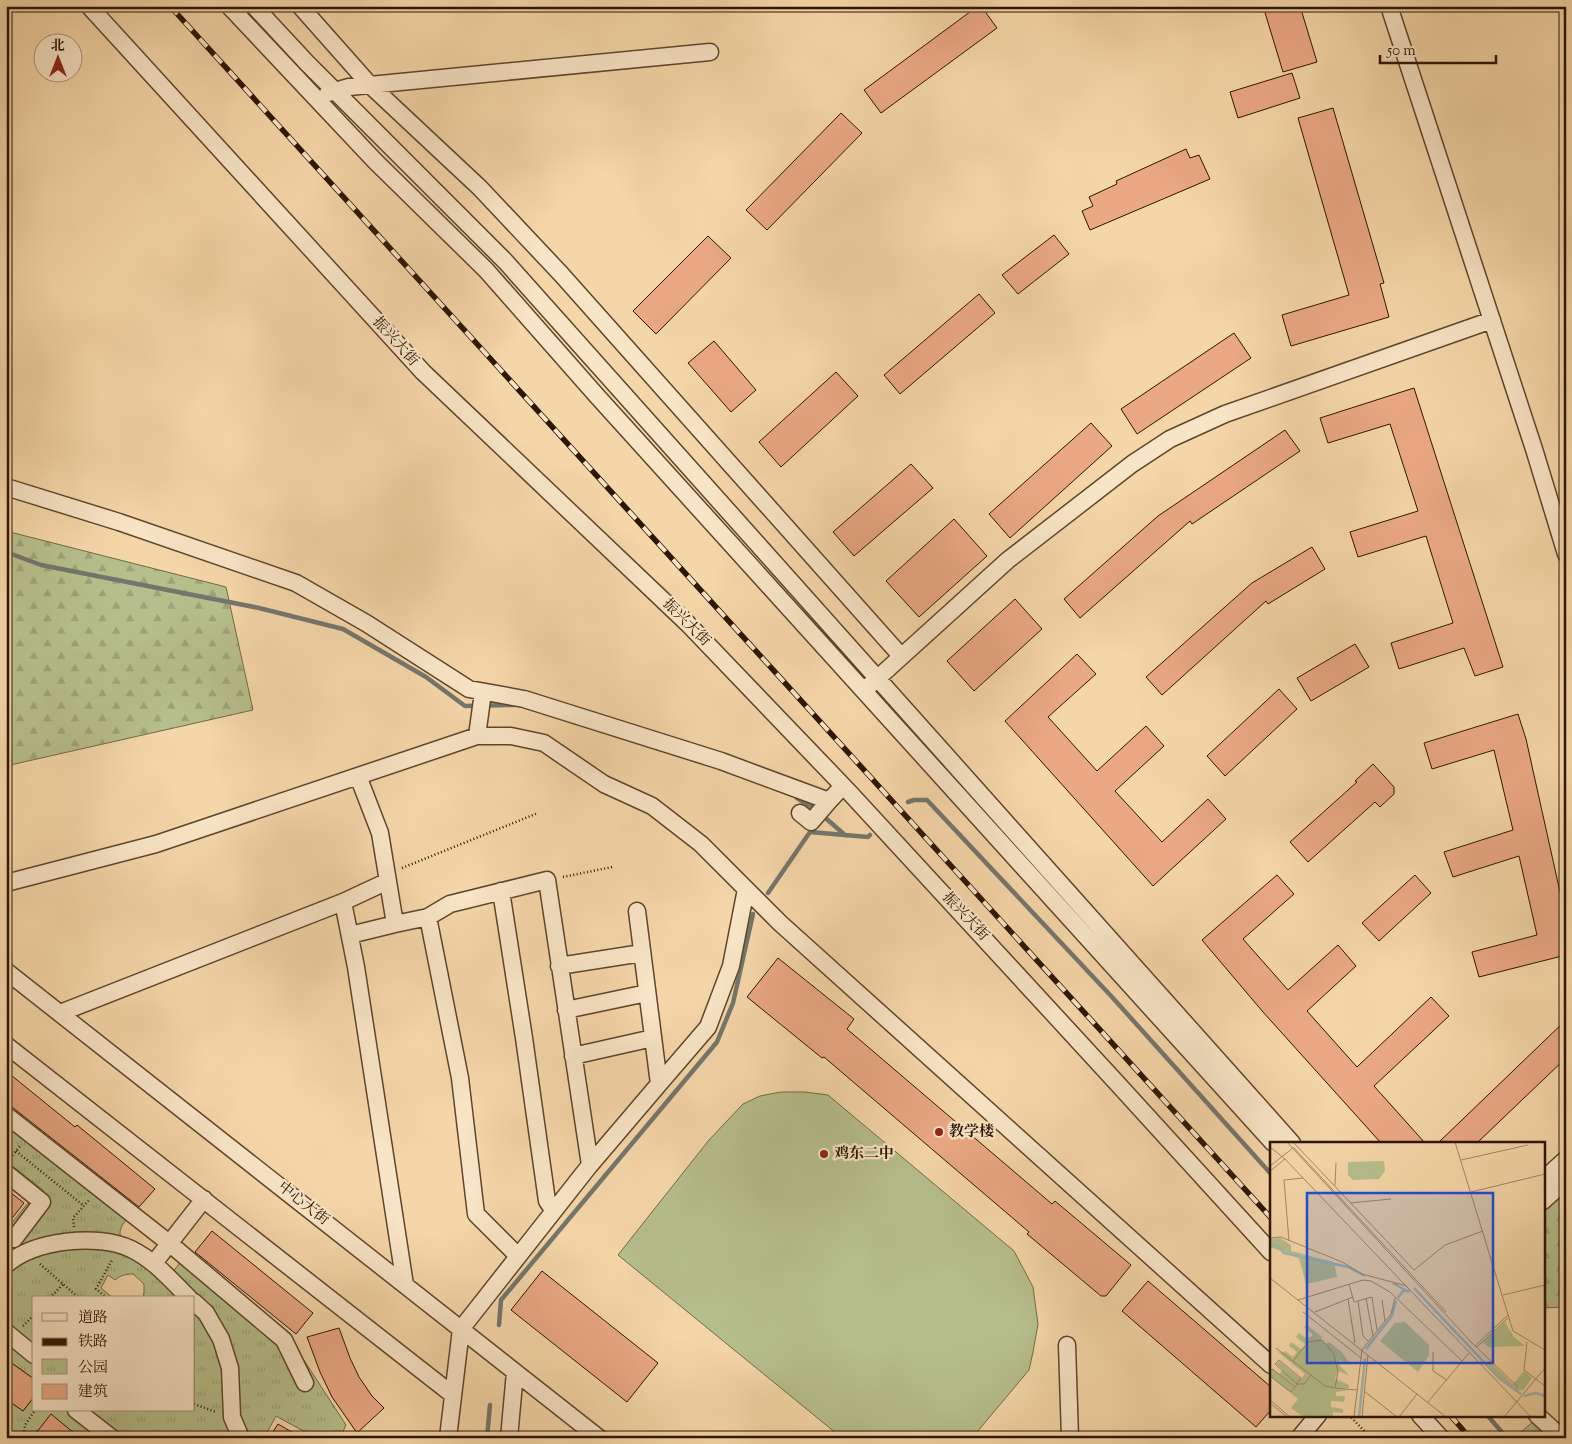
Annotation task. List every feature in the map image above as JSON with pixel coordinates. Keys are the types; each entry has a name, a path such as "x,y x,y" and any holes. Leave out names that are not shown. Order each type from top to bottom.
{"street":[{"name":"振兴大街","path":"89,6 423,372 688,624 843,786 1110,1074 1270,1251"},
{"path":"229,6 375,161 486,270 597,396 1272,1142"},
{"path":"254,6 334,90 505,261 1291,1142"},
{"path":"300,6 370,85 480,188 561,274 901,656"},
{"path":"1389,6 1492,320 1566,554"},
{"path":"317,99 334,90 370,85 710,52"},
{"path":"864,691 1008,560 1132,464 1170,439 1224,414 1492,320"},
{"path":"6,487 119,522 296,583 366,623 469,689 524,699 721,761 829,801"},
{"path":"477,736 483,692"},
{"path":"6,883 156,844 477,736 511,736 544,743 604,784 652,806 701,844 780,923 1270,1364"},
{"path":"358,776 380,833 395,924"},
{"path":"800,813 811,822 843,786"},
{"path":"60,1013 343,902 387,878"},
{"path":"350,935 428,918 450,904 546,880 590,1165"},
{"path":"448,1438 461,1329 590,1165 708,1027 731,966 746,889"},
{"path":"500,891 524,1038 546,1201 554,1211"},
{"path":"343,902 356,967 405,1285"},
{"path":"637,911 659,1084"},
{"path":"428,918 460,1078 476,1214 518,1256"},
{"path":"560,966 642,953"},
{"name":"中心大街","path":"6,971 599,1438"},
{"path":"566,1010 647,994"},
{"path":"573,1056 653,1038"},
{"path":"6,1045 453,1395"},
{"path":"6,1115 169,1243 284,1340 305,1383"},
{"path":"1544,1179 1566,1159"},
{"path":"6,1173 42,1202 10,1236 30,1251"},
{"path":"1544,1201 1566,1180"},
{"path":"154,1263 204,1199"},
{"path":"6,1265 30,1251 53,1244 107,1241 130,1248 154,1263 187,1296"},
{"path":"195,1303 206,1313 221,1339 230,1368 232,1417 241,1438"},
{"path":"6,1332 32,1353"},
{"path":"1067,1345 1070,1438"},
{"path":"509,1438 516,1372"},
{"path":"79,1412 112,1438"},
{"path":"1421,1416 1441,1438"},
{"path":"1539,1416 1562,1438"},
{"path":"1299,1438 1314,1417"}],"path":[{"path":"387,878 538,812"},
{"path":"546,880 612,867"},
{"path":"6,1163 30,1134"},
{"path":"16,1151 84,1206"},
{"path":"74,1242 73,1218 100,1189"},
{"path":"105,1296 96,1289 120,1245"},
{"path":"30,1251 35,1260 77,1296"},
{"path":"52,1296 63,1284"},
{"path":"195,1404 232,1417"},
{"path":"23,1438 25,1424 34,1412"},
{"path":"1350,1416 1371,1438"}],"green space":[{"path":"6,531 226,587 253,710 6,766"},
{"path":"781,1092 805,1092 828,1095 1014,1251 1033,1287 1038,1324 1029,1370 972,1438 842,1438 618,1255 709,1140 743,1104 760,1096"},
{"path":"6,1120 128,1218 121,1228 120,1235 123,1243 152,1272 165,1282 182,1260 298,1351 346,1425 340,1438 316,1438 276,1416 264,1438 80,1438 51,1415 32,1438 6,1438 6,1399 23,1411 32,1400 32,1412 195,1412 195,1296 143,1296 144,1284 133,1274 124,1275 115,1280 108,1275 101,1288 111,1296 32,1296 32,1378 6,1359 6,1230 28,1203 40,1214 47,1203 43,1190 6,1161"},
{"path":"1566,1192 1566,1307 1544,1308 1544,1212"},
{"path":"1535,1420 1553,1438 1514,1438"}],"building":[{"path":"978,6 981,6 997,28 881,113 864,90"},
{"path":"1263,6 1300,6 1317,62 1283,72"},
{"path":"1292,73 1300,98 1238,118 1230,92"},
{"path":"1333,108 1384,283 1380,284 1389,317 1291,346 1282,315 1349,295 1298,118"},
{"path":"841,113 862,133 767,230 746,210"},
{"path":"1186,149 1190,158 1199,155 1210,179 1090,230 1082,211 1093,206 1089,197 1117,184 1116,181"},
{"path":"1054,235 1069,254 1018,294 1002,275"},
{"path":"708,236 731,258 656,334 633,311"},
{"path":"979,294 995,313 900,394 884,375"},
{"path":"1234,333 1251,358 1137,434 1121,409"},
{"path":"714,341 756,390 731,412 688,363"},
{"path":"836,372 858,396 781,467 759,442"},
{"path":"1414,388 1503,667 1475,676 1464,648 1399,669 1391,643 1453,623 1426,536 1358,557 1350,532 1418,511 1390,424 1328,443 1320,418"},
{"path":"1091,423 1112,446 1010,538 989,514"},
{"path":"1285,430 1300,451 1192,524 1190,521 1080,618 1064,599 1158,516"},
{"path":"911,464 933,488 854,556 833,532"},
{"path":"954,519 987,556 919,617 886,581"},
{"path":"1312,547 1325,569 1268,604 1266,601 1162,695 1146,677 1252,583"},
{"path":"1015,599 1042,629 974,691 947,661"},
{"path":"1355,644 1369,667 1311,701 1297,678"},
{"path":"1077,654 1096,674 1048,717 1097,771 1146,726 1164,746 1115,791 1162,842 1208,799 1226,819 1153,886 1005,721"},
{"path":"1279,689 1297,709 1225,776 1207,756"},
{"path":"1518,714 1526,739 1566,919 1566,955 1479,977 1472,952 1537,935 1519,856 1453,877 1444,852 1513,830 1494,750 1432,769 1424,743"},
{"path":"1373,764 1394,787 1394,794 1380,807 1375,802 1308,862 1290,842 1357,782 1355,781"},
{"path":"1277,875 1294,894 1243,939 1288,990 1338,945 1356,966 1307,1011 1357,1067 1431,997 1449,1016 1374,1086 1424,1142 1380,1142 1263,1012 1202,940"},
{"path":"1415,875 1431,893 1379,941 1362,923"},
{"path":"778,958 854,1019 847,1029 1052,1204 1055,1201 1131,1265 1106,1296 1101,1296 824,1057 822,1058 747,997"},
{"path":"1566,1020 1566,1058 1478,1142 1439,1142"},
{"path":"6,1071 75,1127 77,1125 155,1189 139,1207 12,1107 6,1105"},
{"path":"6,1189 24,1203 6,1226"},
{"path":"212,1231 313,1313 296,1334 195,1252"},
{"path":"542,1271 658,1363 627,1402 511,1310"},
{"path":"1148,1281 1270,1386 1270,1411 1256,1427 1122,1311"},
{"path":"339,1328 359,1377 372,1396 384,1408 357,1433 332,1397 307,1337"},
{"path":"6,1359 32,1378 32,1400 23,1411 6,1399"},
{"path":"51,1414 80,1438 32,1438"},
{"path":"278,1424 302,1438 269,1438"}],"waterway":[{"path":"6,552 41,565 259,608 343,629 426,677 465,706 514,705"},
{"path":"797,798 816,810"},
{"path":"908,802 927,800 1112,997 1270,1173"},
{"path":"822,815 845,835"},
{"path":"768,893 810,832 868,837 870,835"},
{"path":"499,1325 501,1300 717,1042 733,1003 753,914"},
{"path":"487,1438 490,1405"},
{"path":"1488,1416 1507,1438"}],"railway":[{"path":"170,6 1270,1217"},
{"path":"1451,1416 1470,1438"}],"place":[{"name":"教学楼","path":"939,1132"},
{"name":"鸡东二中","path":"824,1154"}]}
